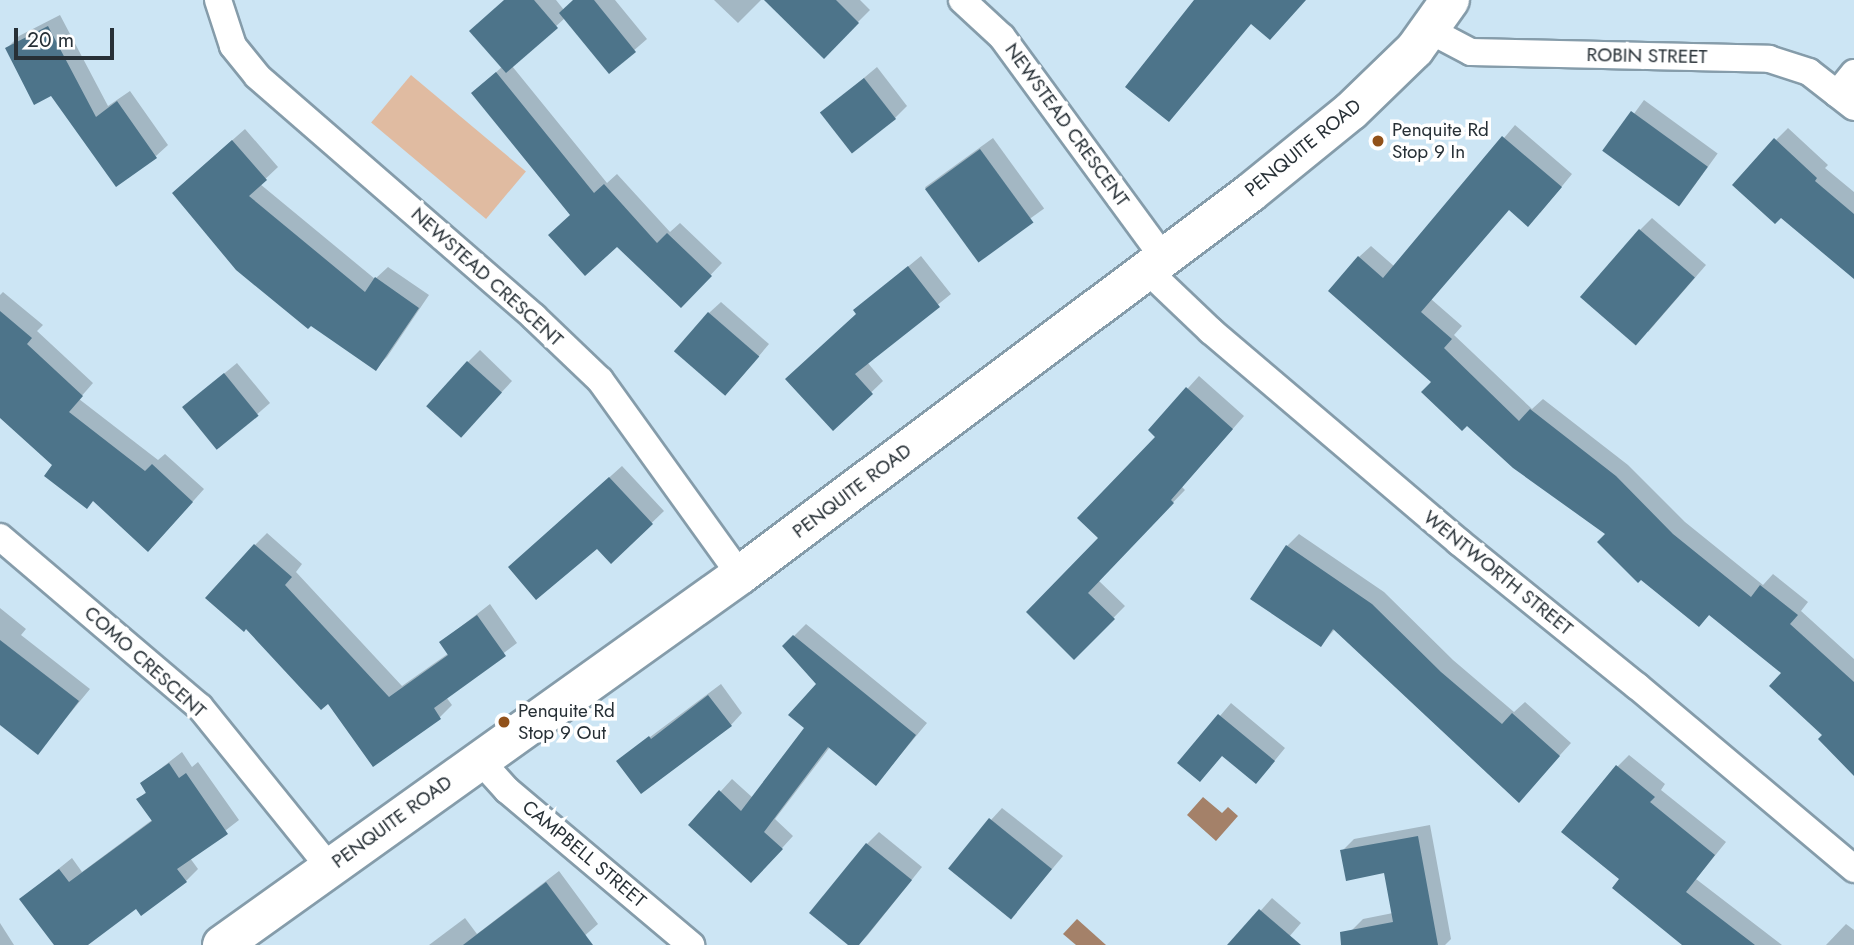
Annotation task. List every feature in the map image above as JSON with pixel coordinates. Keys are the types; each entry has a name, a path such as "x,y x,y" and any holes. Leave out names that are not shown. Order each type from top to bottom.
{"street":[{"name":"NEWSTEAD CRESCENT","path":"218,0 233,46 257,76 534,317 600,380 740,575"},
{"name":"NEWSTEAD CRESCENT","path":"962,0 1002,37 1156,264"},
{"name":"PENQUITE ROAD","path":"222,945 740,575 1156,264 1351,111 1440,16"},
{"name":"ROBIN STREET","path":"1440,16 1472,52 1769,59 1810,72 1845,100"},
{"path":"1845,100 1854,73"},
{"name":"WENTWORTH STREET","path":"1156,264 1211,331 1459,542 1619,671 1854,869"},
{"name":"COMO CRESCENT","path":"0,537 200,707 329,867"},
{"name":"CAMPBELL STREET","path":"480,759 508,790 691,945"}],"shaded area":[{"path":"411,75 526,171 486,219 371,122"},
{"path":"1203,797 1222,813 1228,807 1238,816 1216,841 1187,815"},
{"path":"1077,919 1106,945 1076,945 1063,934"}],"building":[{"path":"504,0 534,0 558,28 506,73 469,31"},
{"path":"573,0 594,0 636,52 609,74 559,13"},
{"path":"764,0 836,0 859,23 824,59"},
{"path":"1194,0 1306,0 1270,40 1251,24 1169,122 1125,87"},
{"path":"48,26 96,117 117,101 157,158 116,187 51,96 34,105 5,48"},
{"path":"496,72 594,193 604,184 657,243 667,233 712,276 681,308 617,247 585,276 548,235 570,215 471,93"},
{"path":"864,78 896,119 852,153 820,112"},
{"path":"1631,111 1708,167 1679,206 1602,151"},
{"path":"1502,136 1562,187 1528,227 1509,210 1421,312 1452,339 1444,348 1519,421 1530,409 1616,476 1673,534 1751,597 1760,585 1798,615 1790,624 1854,682 1854,776 1818,739 1822,735 1769,686 1781,673 1709,615 1699,627 1641,580 1638,583 1597,542 1605,534 1513,468 1467,426 1462,431 1421,392 1431,382 1328,291 1358,256 1383,278"},
{"path":"1774,138 1817,178 1815,181 1854,214 1854,279 1781,218 1775,224 1732,185"},
{"path":"232,140 267,180 249,196 365,292 375,277 419,308 376,371 311,326 308,329 236,270 172,193"},
{"path":"980,149 1033,223 978,263 925,189"},
{"path":"1639,229 1695,278 1636,345 1580,297"},
{"path":"908,266 940,307 855,374 873,394 833,431 785,379 856,314 853,310"},
{"path":"0,311 32,338 27,344 83,396 69,412 145,471 152,464 193,502 148,552 93,501 87,509 44,476 52,465 0,418"},
{"path":"708,312 759,357 725,396 674,351"},
{"path":"467,361 502,392 461,438 426,406"},
{"path":"224,373 259,416 217,450 182,407"},
{"path":"1186,387 1233,429 1171,500 1174,503 1088,593 1115,619 1074,660 1026,612 1098,538 1077,518 1155,437 1148,430"},
{"path":"609,477 653,524 611,564 597,549 536,600 508,567"},
{"path":"254,544 292,577 285,585 389,697 448,655 439,642 477,615 506,656 434,708 441,719 373,767 328,704 321,710 246,629 244,632 205,598"},
{"path":"1286,545 1372,604 1441,672 1502,724 1512,713 1560,756 1519,803 1333,629 1321,647 1250,599"},
{"path":"793,635 916,735 876,786 828,747 764,832 783,849 751,883 688,825 719,790 741,811 804,728 788,715 816,684 782,646"},
{"path":"0,640 79,701 38,755 0,725"},
{"path":"708,695 732,726 641,794 616,761 649,736 651,739"},
{"path":"1218,714 1275,761 1256,784 1222,756 1200,782 1177,763"},
{"path":"169,763 179,778 186,773 228,834 177,869 187,882 141,916 136,909 88,945 54,945 19,899 59,869 69,882 152,821 136,799 146,793 140,783"},
{"path":"1616,765 1655,797 1650,802 1715,855 1686,892 1755,945 1682,945 1612,888 1619,879 1561,832"},
{"path":"989,818 1052,869 1011,919 948,869"},
{"path":"1418,836 1438,945 1341,945 1340,932 1393,922 1384,873 1346,881 1340,850"},
{"path":"866,843 912,880 859,945 848,945 809,913"},
{"path":"546,882 593,945 463,945"},
{"path":"1259,909 1301,945 1227,945"}],"place":[{"name":"Penquite Rd Stop 9 In","path":"1378,141"},
{"name":"Penquite Rd Stop 9 Out","path":"504,722"}]}
